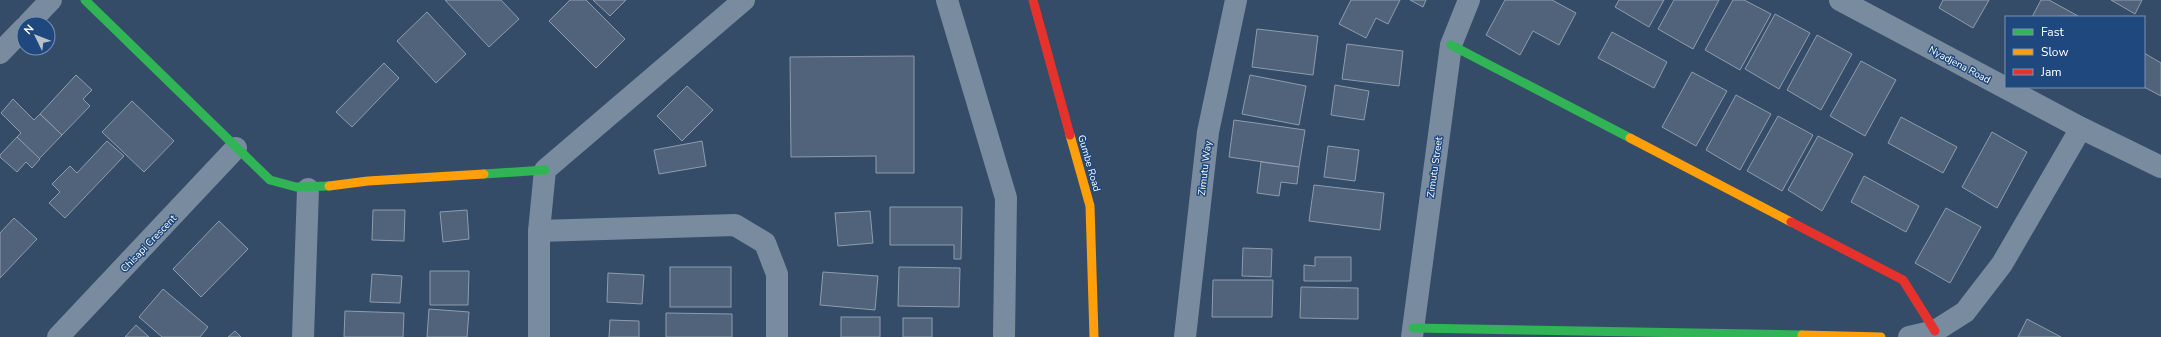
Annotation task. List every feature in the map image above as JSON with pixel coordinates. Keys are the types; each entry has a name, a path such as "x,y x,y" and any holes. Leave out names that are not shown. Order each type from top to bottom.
{"street":[{"path":"36,16 51,0"},
{"path":"84,0 270,180 287,188 308,189 368,181 545,170 744,0"},
{"path":"947,0 1006,198 1004,337"},
{"name":"Gumbe Road","path":"1033,0 1090,206 1094,337"},
{"name":"Zimutu Way","path":"1185,337 1208,132 1236,0"},
{"name":"Zimutu Street","path":"1413,333 1451,45 1469,0"},
{"name":"Nyadjena Road","path":"1840,0 2005,88"},
{"path":"0,54 16,37"},
{"path":"1451,45 1903,280 1935,331"},
{"name":"Nyadjena Road","path":"2006,88 2081,128 2161,167"},
{"path":"1909,337 1935,331 1966,312 2002,264 2081,128"},
{"name":"Chisapi Crescent","path":"58,337 236,148"},
{"path":"539,337 539,230 545,170"},
{"path":"303,337 308,189"},
{"path":"539,230 735,225 765,242 778,274 777,337"},
{"path":"1413,333 1881,337"}],"building":[{"path":"445,0 501,0 519,19 489,47"},
{"path":"570,0 586,0 625,39 596,68 549,21"},
{"path":"593,0 626,0 610,16"},
{"path":"1351,0 1400,0 1388,24 1376,18 1366,38 1339,24"},
{"path":"1410,0 1426,0 1423,7"},
{"path":"1505,0 1552,0 1576,13 1559,45 1533,31 1520,55 1486,35"},
{"path":"1619,0 1664,0 1649,27 1615,7"},
{"path":"1674,0 1719,0 1693,49 1658,29"},
{"path":"1733,0 1744,0 1771,14 1740,70 1705,50"},
{"path":"1943,0 1989,0 1973,28 1939,8"},
{"path":"2041,0 2049,0 2078,16 2033,16"},
{"path":"2111,0 2142,0 2135,14"},
{"path":"427,12 466,54 436,83 397,41"},
{"path":"1775,14 1810,33 1779,89 1745,69"},
{"path":"1257,29 1318,36 1313,75 1252,67"},
{"path":"1612,32 1667,62 1654,88 1598,58"},
{"path":"1817,35 1852,54 1821,110 1787,90"},
{"path":"1347,44 1403,51 1399,86 1342,79"},
{"path":"2145,54 2161,63 2161,96 2145,88"},
{"path":"914,56 914,173 876,173 876,156 791,157 790,57"},
{"path":"1861,61 1896,80 1865,136 1830,116"},
{"path":"384,63 399,78 352,127 336,112"},
{"path":"1692,72 1727,91 1696,146 1662,127"},
{"path":"76,75 92,90 83,99 90,106 62,135 40,114"},
{"path":"1250,75 1306,86 1299,125 1242,114"},
{"path":"1335,85 1369,91 1364,120 1331,115"},
{"path":"687,86 713,110 682,141 657,116"},
{"path":"1736,95 1771,114 1740,170 1706,150"},
{"path":"13,99 34,120 40,114 62,135 39,159 17,137 21,133 1,113"},
{"path":"132,101 174,141 144,172 102,132"},
{"path":"1778,116 1813,135 1782,191 1747,171"},
{"path":"1901,117 1957,147 1943,173 1888,143"},
{"path":"1234,120 1305,130 1299,167 1229,157"},
{"path":"1992,132 2027,152 1997,208 1962,187"},
{"path":"1818,136 1853,154 1822,211 1788,190"},
{"path":"17,137 40,159 32,168 26,162 17,172 0,157 0,155"},
{"path":"107,141 124,156 65,218 49,203 60,192 52,184 70,166 77,173"},
{"path":"702,141 706,166 659,174 654,150"},
{"path":"1328,146 1359,150 1355,181 1324,177"},
{"path":"1261,162 1299,167 1297,184 1281,182 1279,196 1257,193"},
{"path":"1864,176 1919,206 1906,232 1851,202"},
{"path":"1314,185 1384,193 1380,230 1309,221"},
{"path":"890,207 962,207 961,259 954,259 954,245 890,245"},
{"path":"1946,208 1981,227 1950,283 1915,263"},
{"path":"373,210 405,210 404,241 372,240"},
{"path":"467,210 469,239 443,242 440,212"},
{"path":"870,211 873,243 838,246 835,213"},
{"path":"14,218 37,239 0,278 0,233"},
{"path":"219,221 248,249 201,297 173,269"},
{"path":"1243,248 1272,249 1271,277 1242,276"},
{"path":"1315,257 1351,257 1351,281 1304,281 1304,265 1315,266"},
{"path":"670,267 731,267 731,307 670,307"},
{"path":"899,267 960,268 959,307 898,306"},
{"path":"430,271 469,271 468,305 430,305"},
{"path":"823,272 878,276 875,310 820,305"},
{"path":"608,273 644,275 642,304 607,302"},
{"path":"372,274 402,276 400,303 370,302"},
{"path":"1213,280 1273,280 1272,317 1212,317"},
{"path":"1301,287 1358,288 1358,319 1300,318"},
{"path":"163,289 208,327 200,337 162,337 139,317"},
{"path":"429,309 469,312 467,337 427,337"},
{"path":"345,311 404,313 403,337 344,337"},
{"path":"666,313 732,314 732,337 666,337"},
{"path":"841,317 880,317 880,337 841,337"},
{"path":"903,318 932,318 932,337 903,337"},
{"path":"2027,319 2061,337 2018,337"},
{"path":"610,320 639,321 639,337 609,337"},
{"path":"136,325 149,337 125,337"},
{"path":"235,331 241,337 228,337"}],"traffic: fast":[{"path":"85,0 270,180 296,187 329,186"},
{"path":"1451,45 1630,138"},
{"path":"484,174 545,170"},
{"path":"1413,328 1802,335"}],"traffic: slow":[{"path":"1070,135 1090,206 1094,337"},
{"path":"1630,138 1791,222"},
{"path":"329,186 368,181 484,174"},
{"path":"1802,335 1881,337"}],"traffic: jam":[{"path":"1033,0 1070,135"},
{"path":"1791,222 1903,280 1935,331"}]}
